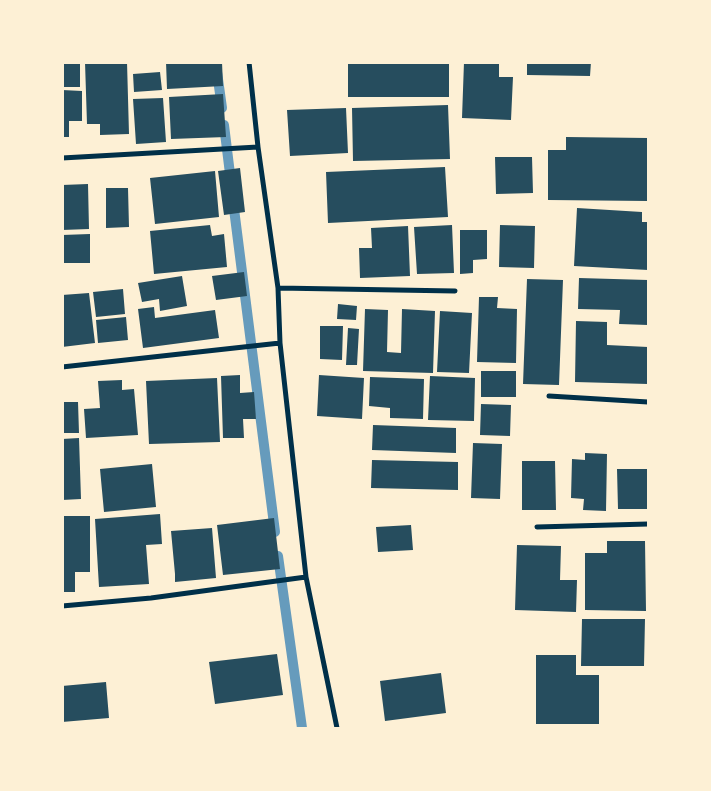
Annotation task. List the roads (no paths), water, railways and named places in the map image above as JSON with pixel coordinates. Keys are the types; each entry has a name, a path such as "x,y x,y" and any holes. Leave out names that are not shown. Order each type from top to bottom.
{"street":[{"path":"249,62 258,147 278,288 280,343 306,577 337,728"},
{"path":"62,158 258,147"},
{"path":"278,288 456,291"},
{"path":"62,367 280,343"},
{"path":"549,396 648,402"},
{"path":"537,527 648,524"},
{"path":"62,606 151,598 306,577"}],"waterway":[{"path":"217,72 222,108"},
{"path":"224,125 231,182"},
{"path":"233,201 275,532"},
{"path":"278,556 302,728"}]}
